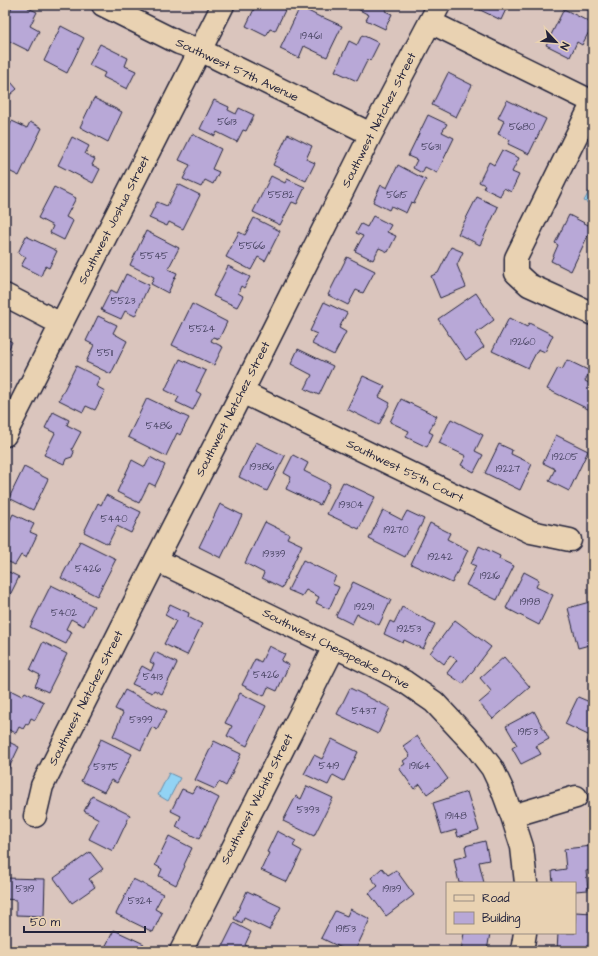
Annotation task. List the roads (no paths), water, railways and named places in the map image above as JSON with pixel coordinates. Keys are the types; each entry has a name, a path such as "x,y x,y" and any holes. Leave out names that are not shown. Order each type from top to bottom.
{"street":[{"name":"Southwest 57th Avenue","path":"103,5 179,43 200,50 371,134"},
{"name":"Southwest Joshua Street","path":"5,435 223,5"},
{"path":"434,14 593,102 516,258 516,273 529,285 593,314"},
{"name":"Southwest Natchez Street","path":"35,816 42,786 371,134 434,14"},
{"path":"5,294 61,324"},
{"name":"Southwest 55th Court","path":"242,392 530,532 570,540"},
{"name":"Southwest Chesapeake Drive","path":"156,560 383,670 405,682 434,702 476,747 492,768 512,816 522,847 526,882"},
{"name":"Southwest Wichita Street","path":"181,951 334,647"},
{"path":"512,816 576,797"},
{"path":"522,951 524,934"}],"water":[{"path":"590,190 593,191 593,205 584,201"},
{"path":"169,773 180,778 168,801 158,795"}]}
